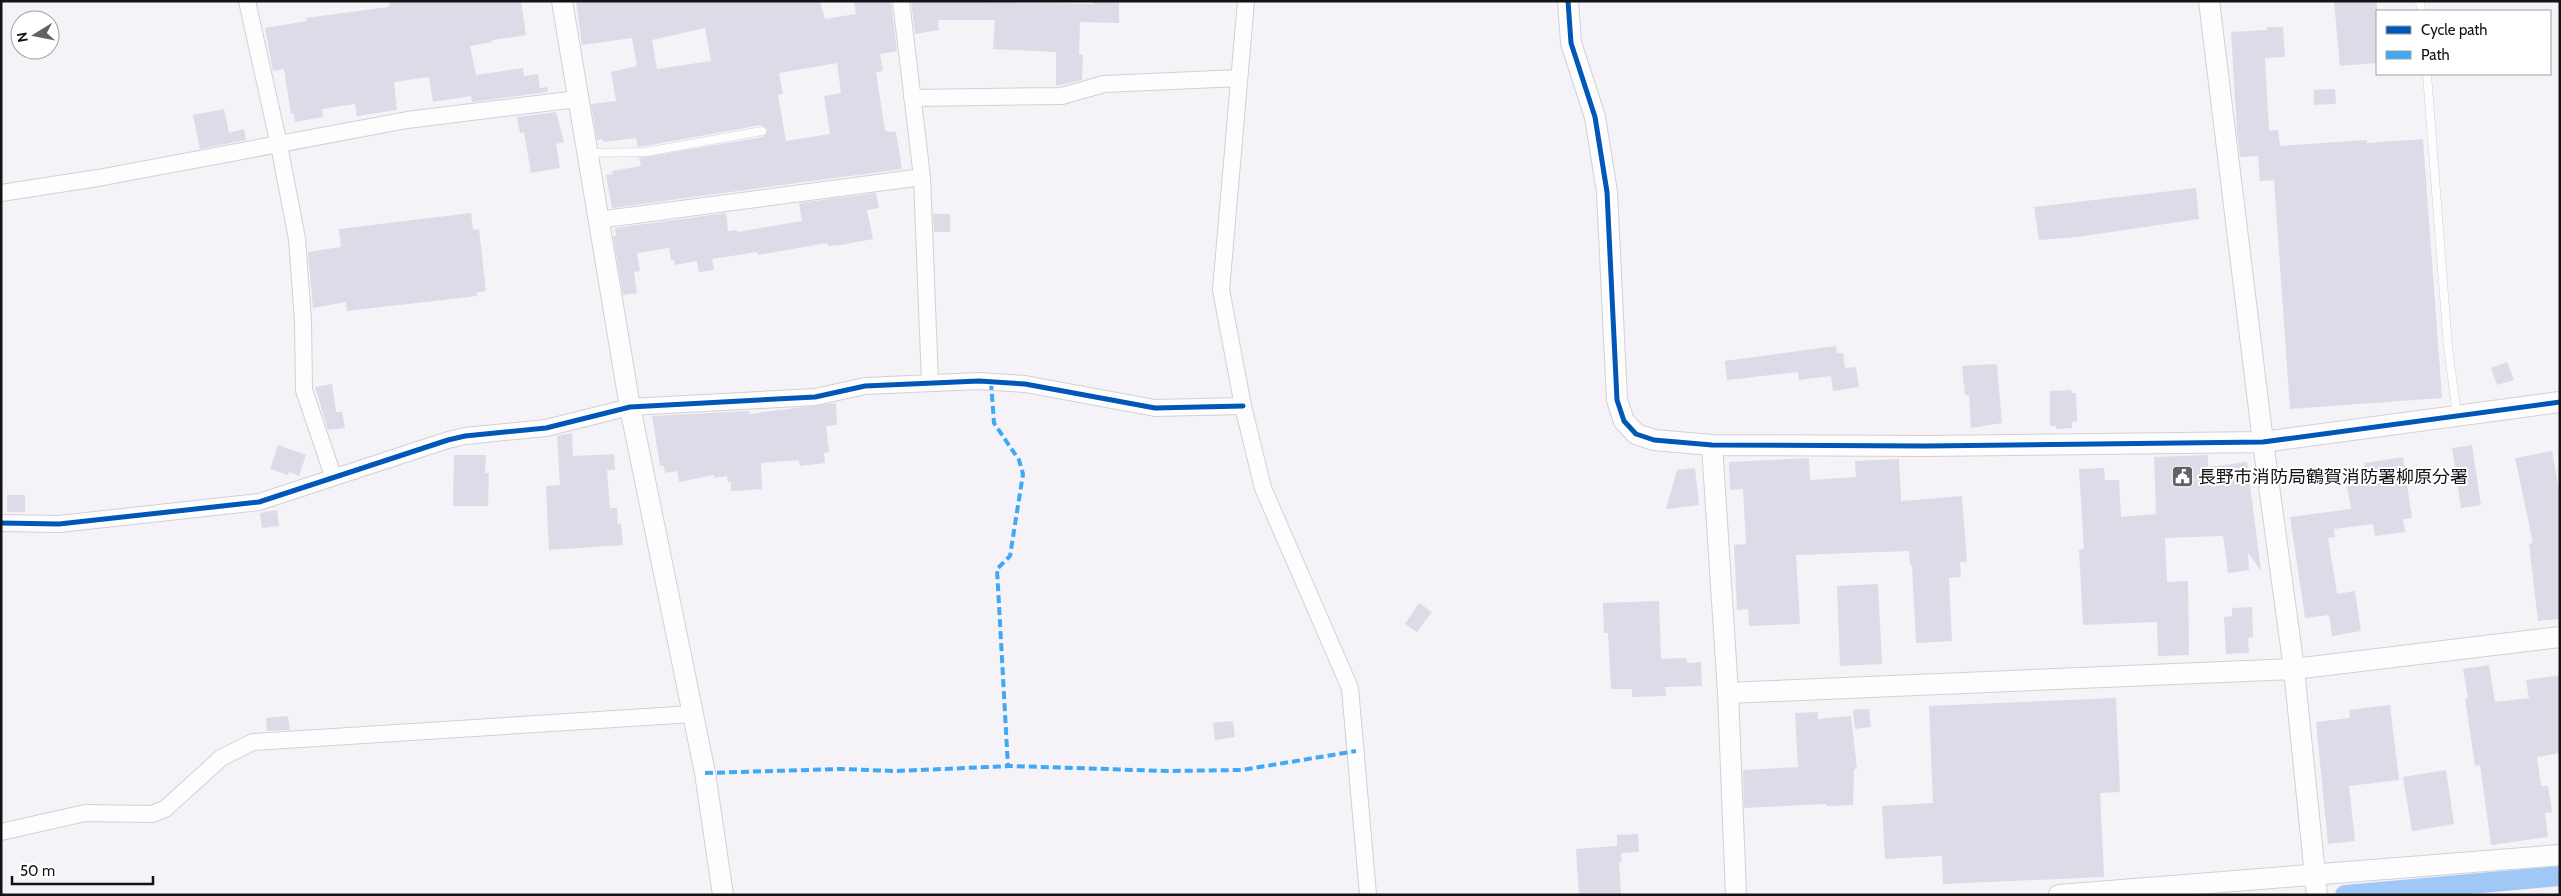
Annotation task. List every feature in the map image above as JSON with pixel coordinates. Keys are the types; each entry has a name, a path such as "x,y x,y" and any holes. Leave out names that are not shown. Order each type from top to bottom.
{"street":[{"path":"247,1 279,145 301,269 304,390 334,476"},
{"path":"562,1 630,407 705,773 723,895"},
{"path":"901,1 922,177 930,383"},
{"path":"1246,1 1221,290 1243,406 1263,488 1350,688 1368,895"},
{"path":"1568,1 1571,43 1595,116 1607,192 1617,400 1624,421 1636,434 1654,440 1712,445 1926,446 2263,442 2560,402"},
{"path":"2209,1 2263,442 2294,669 2317,895"},
{"path":"912,98 1062,96 1104,84 1239,78"},
{"path":"1,193 279,145 407,120 577,98"},
{"path":"598,220 922,177"},
{"path":"1,523 59,524 259,502 334,476 465,436 546,428 630,407 815,398 865,386 979,381 1025,384 1155,408 1243,406"},
{"path":"1712,445 1728,693 1736,895"},
{"path":"1728,693 2294,669 2560,637"},
{"path":"1,832 85,813 152,814 165,809 221,758 253,742 693,714"},
{"path":"2059,895 2314,873 2560,855"}],"lane":[{"path":"2427,75 2448,347 2457,416"},
{"path":"588,153 646,152 762,131"}],"building":[{"path":"391,1 521,1 526,35 492,40 492,42 470,46 476,75 523,68 524,76 538,74 540,88 547,87 548,92 472,102 471,96 433,102 429,77 394,82 397,110 357,116 355,104 322,109 323,117 295,122 294,114 291,114 284,69 273,71 265,28 307,21 306,18 388,7"},
{"path":"576,1 820,1 825,19 856,14 854,1 891,1 897,51 880,54 883,71 876,72 885,131 896,132 902,169 612,208 606,175 613,174 612,171 641,166 639,158 763,137 768,130 761,125 638,147 636,138 603,142 603,139 597,140 591,104 616,101 611,72 637,66 632,38 582,45","holes":["705,28 711,61 657,69 652,40","837,63 841,93 824,96 830,134 786,141 778,95 783,94 779,73"]},
{"path":"911,1 1093,4 1093,1 1119,1 1119,23 1080,22 1079,54 1083,55 1082,80 1056,86 1056,52 993,49 995,20 938,20 939,30 915,34"},
{"path":"2334,1 2377,1 2376,63 2340,66"},
{"path":"2267,27 2283,27 2285,57 2265,58 2269,131 2278,130 2280,146 2367,140 2367,143 2423,139 2442,398 2290,409 2274,180 2260,181 2258,156 2240,157 2237,133 2231,32 2267,30"},
{"path":"2335,89 2336,104 2314,105 2314,90"},
{"path":"224,109 229,133 244,129 246,140 200,149 193,115"},
{"path":"556,112 564,142 556,144 560,168 531,173 524,132 520,133 517,117"},
{"path":"2196,188 2199,219 2077,237 2039,240 2034,207"},
{"path":"876,193 879,208 867,210 873,239 841,245 828,246 827,243 758,255 757,252 712,259 714,270 699,272 697,261 675,265 674,260 671,260 669,248 637,253 640,271 634,272 637,293 623,295 613,236 616,236 615,228 726,213 728,231 737,230 737,232 802,221 799,203"},
{"path":"471,213 473,230 479,229 486,291 476,293 477,296 347,311 346,302 313,308 308,252 341,247 339,229"},
{"path":"933,214 950,214 950,232 934,232"},
{"path":"1836,346 1837,353 1843,353 1845,368 1856,367 1859,387 1833,391 1831,376 1799,380 1798,372 1727,380 1725,361"},
{"path":"2507,362 2514,380 2497,385 2491,368"},
{"path":"1997,365 2002,423 1971,428 1969,395 1965,395 1962,366"},
{"path":"332,384 336,412 342,412 345,428 328,430 315,387"},
{"path":"2071,390 2072,393 2076,393 2077,421 2072,422 2072,428 2056,429 2056,426 2050,426 2050,391"},
{"path":"836,403 837,425 826,426 829,452 824,453 825,463 800,466 799,460 761,463 762,489 731,491 731,482 728,482 727,476 714,478 714,475 679,482 677,471 665,473 664,466 660,466 652,416 749,411 749,414"},
{"path":"572,433 573,456 614,454 615,470 607,470 610,508 617,508 618,524 621,523 623,545 549,550 546,486 560,485 557,436"},
{"path":"278,445 306,455 299,476 289,472 288,475 270,469"},
{"path":"2472,445 2481,505 2461,508 2452,448"},
{"path":"2552,451 2560,494 2560,619 2538,621 2529,544 2533,543 2515,458"},
{"path":"454,455 486,455 485,473 489,473 488,506 453,506"},
{"path":"2208,455 2208,467 2247,462 2261,571 2248,553 2249,570 2228,573 2223,536 2165,538 2167,582 2188,581 2189,655 2158,656 2157,622 2083,625 2079,550 2084,549 2079,469 2104,468 2105,480 2119,480 2121,517 2156,514 2154,457"},
{"path":"2403,457 2412,518 2403,519 2405,532 2375,536 2373,524 2334,529 2335,537 2328,538 2337,594 2355,591 2361,631 2332,636 2329,615 2305,618 2290,517 2351,509 2347,485 2367,482 2364,463"},
{"path":"1809,458 1810,480 1856,477 1855,461 1899,459 1901,501 1962,496 1967,562 1960,562 1961,577 1949,578 1952,641 1916,643 1912,565 1910,565 1909,551 1796,555 1800,624 1749,626 1748,609 1737,610 1734,545 1746,544 1743,489 1730,490 1729,462"},
{"path":"1695,468 1699,505 1666,509 1677,470"},
{"path":"7,495 25,495 25,512 7,512"},
{"path":"277,510 279,526 262,528 260,513"},
{"path":"1878,584 1882,664 1840,666 1837,586"},
{"path":"1659,601 1661,659 1686,658 1687,663 1701,662 1702,686 1665,687 1666,696 1632,697 1632,689 1611,689 1608,633 1604,633 1603,603"},
{"path":"1419,603 1432,612 1417,632 1405,624"},
{"path":"2252,607 2253,637 2248,638 2249,653 2226,654 2224,617 2232,616 2232,608"},
{"path":"2489,665 2495,702 2529,698 2526,680 2560,675 2560,753 2537,757 2541,786 2548,786 2552,812 2545,813 2548,837 2491,845 2480,765 2475,766 2465,698 2468,698 2463,669"},
{"path":"2116,698 2120,792 2100,793 2104,877 1943,884 1942,856 1885,859 1882,806 1933,803 1929,706"},
{"path":"2390,705 2399,780 2349,786 2355,841 2328,844 2316,722 2350,718 2349,710"},
{"path":"1869,709 1871,727 1855,729 1853,710"},
{"path":"1818,712 1818,719 1851,716 1857,769 1854,769 1853,805 1826,806 1826,804 1744,808 1743,770 1798,767 1795,713"},
{"path":"288,716 290,730 267,731 266,718"},
{"path":"1233,721 1235,737 1215,740 1213,723"},
{"path":"2446,770 2454,824 2412,831 2403,777"},
{"path":"1638,834 1639,852 1621,853 1622,862 1619,862 1621,894 1579,895 1576,849 1617,846 1617,835"}],"waterway":[{"path":"2345,895 2560,876"}],"marked path":[{"path":"991,382 994,423 1019,460 1023,474 1010,556 997,569 1008,767"},
{"path":"705,773 840,769 896,771 1012,766 1167,771 1242,770 1356,751"}],"cycle path":[{"path":"1568,1 1571,43 1595,117 1607,192 1617,400 1624,421 1636,434 1654,440 1712,445 1926,446 2263,442 2560,402"},
{"path":"1,523 59,524 259,502 448,440 465,436 546,428 630,407 815,397 865,386 979,381 1025,384 1155,408 1243,406"}],"place":[{"name":"長野市消防局鶴賀消防署柳原分署","path":"2182,477"}]}
